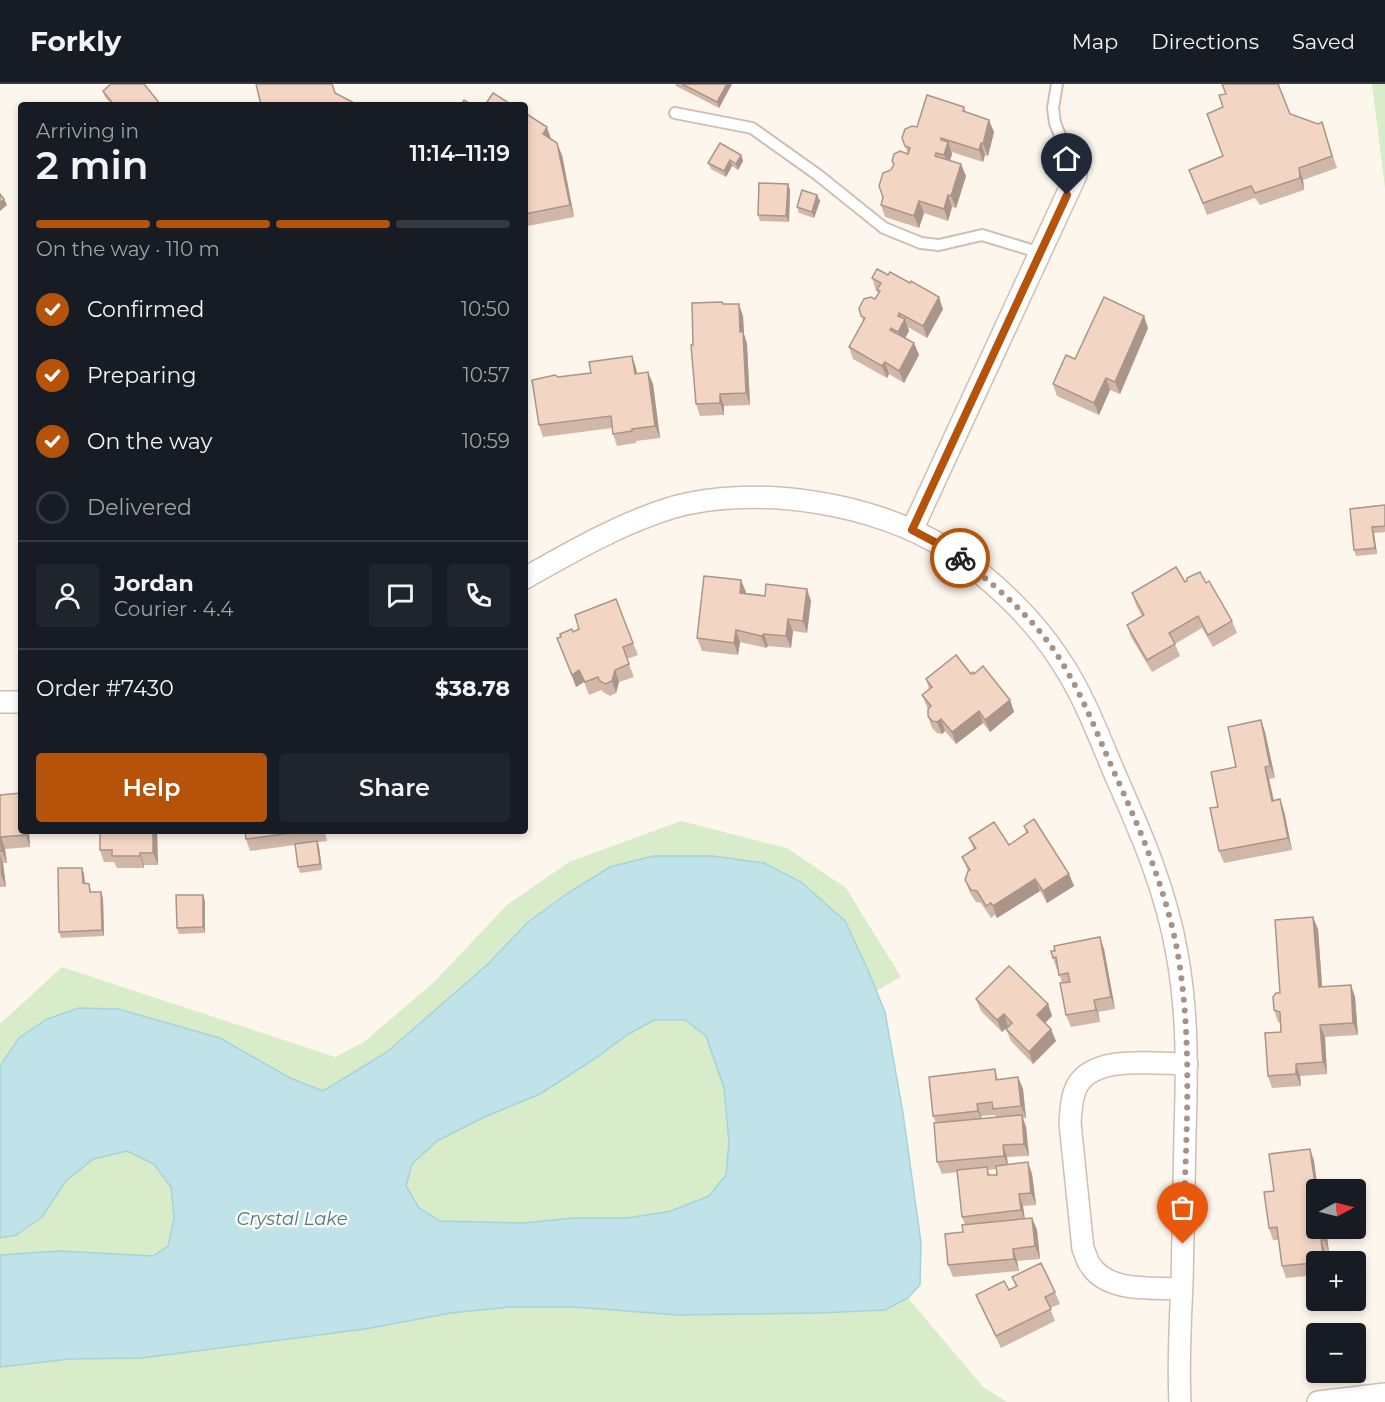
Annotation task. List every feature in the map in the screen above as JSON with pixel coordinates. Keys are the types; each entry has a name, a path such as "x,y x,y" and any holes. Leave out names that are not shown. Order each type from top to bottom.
{"street":[{"path":"912,530 1076,175"},
{"path":"528,576 582,546 630,523 676,507 722,498 766,498 818,502 912,530 956,555 1029,619 1060,660 1084,704 1152,857 1178,954 1187,1065 1178,1342 1180,1402"},
{"path":"0,702 18,702"},
{"path":"1181,1289 1119,1284 1102,1278 1090,1266 1083,1249 1070,1123 1071,1105 1077,1085 1094,1070 1111,1064 1129,1063 1187,1065"},
{"path":"1318,1402 1385,1394"}],"lane":[{"path":"1057,84 1053,108 1054,123 1076,175"},
{"path":"675,113 752,128 818,175 884,228 921,243 939,245 982,235 1041,253"}],"green space":[{"path":"1372,84 1385,84 1385,188"},
{"path":"681,821 787,848 846,888 901,977 876,991 845,921 528,922 488,964 387,1052 323,1091 290,1078 220,1038 118,1009 79,1008 19,1038 0,1066 0,1024 62,967 335,1057 364,1042 434,982 507,905 569,862"},
{"path":"654,1020 685,1020 706,1036 724,1088 729,1142 726,1175 709,1196 671,1211 627,1218 573,1218 524,1223 441,1221 419,1208 406,1186 412,1164 437,1141 596,1058 627,1035"},
{"path":"127,1151 154,1164 171,1187 174,1218 168,1246 153,1257 60,1251 0,1255 0,1238 16,1235 42,1217 65,1182 93,1159"},
{"path":"908,1298 983,1387 1007,1402 0,1402 0,1367 9,1365 70,1359 142,1358 365,1329 451,1313 510,1307 575,1307 678,1315 819,1313 885,1310"}],"water":[{"name":"Crystal Lake","path":"653,856 713,856 764,863 801,882 845,921 885,1012 903,1113 921,1243 920,1285 908,1298 885,1310 819,1313 678,1315 575,1307 510,1307 451,1313 365,1329 142,1358 70,1359 0,1367 0,1255 60,1251 153,1256 168,1246 174,1218 171,1187 154,1164 127,1151 93,1159 65,1182 42,1217 16,1235 0,1238 0,1066 19,1038 47,1019 79,1008 118,1009 220,1038 290,1078 323,1091 387,1052 488,964 528,922 610,867","holes":["654,1020 685,1020 706,1036 724,1088 729,1142 726,1175 709,1196 671,1211 627,1218 573,1218 524,1223 440,1221 419,1208 406,1186 412,1164 437,1141 482,1118 540,1094 627,1035"]}],"building":[{"path":"111,84 144,84 159,102 112,102 103,91"},
{"path":"256,84 332,84 335,93 352,102 260,102"},
{"path":"682,84 727,84 717,102"},
{"path":"1222,84 1278,84 1290,114 1318,124 1322,122 1332,156 1299,168 1300,178 1255,193 1251,186 1203,203 1189,170 1223,156 1207,114 1223,107 1219,95 1226,94"},
{"path":"493,93 507,102 487,102"},
{"path":"927,95 964,107 963,111 989,120 983,144 981,143 979,150 941,138 948,142 944,155 936,153 935,156 961,164 951,196 948,195 944,209 919,201 914,216 881,205 883,197 879,186 883,173 891,170 894,164 892,161 894,154 900,151 908,154 910,148 905,146 902,138 905,129 912,126 917,127"},
{"path":"528,115 547,127 543,134 557,143 570,205 528,213"},
{"path":"720,143 741,155 736,164 730,160 724,171 708,163"},
{"path":"759,183 788,184 786,216 758,215"},
{"path":"802,190 817,195 812,212 797,207"},
{"path":"877,269 888,275 890,272 910,283 911,281 939,297 923,326 899,313 898,316 905,319 898,332 891,328 890,330 914,343 899,371 885,362 882,366 849,347 865,318 861,316 859,308 864,299 871,297 875,299 880,291 877,290 881,283 872,278"},
{"path":"1104,297 1144,316 1115,382 1106,378 1094,403 1053,384 1066,355 1075,359"},
{"path":"722,302 723,304 739,304 740,332 743,331 746,393 720,394 720,403 696,404 691,345 693,345 692,303"},
{"path":"632,356 635,374 648,372 655,426 613,434 611,416 539,425 532,380 555,375 558,377 591,373 589,362"},
{"path":"1385,505 1385,526 1372,527 1375,548 1354,550 1350,509"},
{"path":"1176,567 1185,582 1187,578 1200,572 1206,583 1209,581 1232,621 1208,635 1198,616 1169,633 1175,644 1147,660 1127,625 1144,615 1132,593"},
{"path":"704,576 741,580 740,593 765,596 766,584 807,589 803,621 788,619 786,636 764,634 761,636 736,630 734,643 697,638"},
{"path":"616,599 633,643 623,647 629,664 615,670 612,681 605,684 598,677 585,682 579,670 572,675 557,638 561,637 560,634 572,629 573,632 579,629 575,615"},
{"path":"956,655 971,674 983,666 1010,700 985,720 979,711 952,732 941,719 937,722 932,721 928,716 928,709 931,706 922,695 932,687 926,679"},
{"path":"1261,720 1270,766 1265,767 1272,801 1280,799 1288,838 1219,851 1210,808 1218,807 1211,772 1236,767 1228,727"},
{"path":"18,793 18,834 26,835 1,837 2,851 0,851 0,795"},
{"path":"1034,819 1069,874 1043,891 1035,879 993,906 991,903 986,906 977,891 971,890 965,880 970,870 962,857 976,848 969,838 994,822 1009,845 1028,832 1024,826"},
{"path":"100,834 153,834 153,853 140,853 140,856 112,856 112,850 100,850"},
{"path":"245,834 284,834 246,839"},
{"path":"317,841 320,864 298,867 295,844"},
{"path":"58,868 82,868 83,883 89,884 90,892 101,892 102,930 59,932"},
{"path":"176,895 203,895 203,927 177,928"},
{"path":"1313,917 1319,987 1351,985 1353,1023 1320,1025 1323,1062 1296,1064 1296,1074 1268,1076 1265,1033 1281,1032 1280,1012 1274,1010 1273,997 1276,993 1280,993 1275,920"},
{"path":"1100,937 1111,997 1094,1000 1096,1010 1066,1015 1060,983 1070,982 1068,973 1059,975 1056,957 1053,958 1051,951 1055,951 1054,946"},
{"path":"1009,966 1048,1004 1037,1015 1051,1029 1029,1052 1006,1029 1012,1023 1004,1014 997,1020 976,999"},
{"path":"995,1069 996,1080 1018,1077 1021,1106 993,1109 992,1102 977,1104 978,1111 933,1116 929,1077"},
{"path":"1022,1115 1024,1144 1003,1145 1004,1156 937,1162 934,1123"},
{"path":"1310,1149 1314,1179 1306,1179 1306,1239 1325,1240 1321,1240 1322,1251 1306,1251 1306,1264 1282,1266 1277,1227 1269,1228 1264,1192 1274,1191 1269,1154"},
{"path":"1028,1162 1031,1193 1019,1194 1021,1210 962,1217 957,1170 987,1167 988,1175 997,1175 996,1166"},
{"path":"1032,1218 1035,1246 1013,1249 1014,1259 948,1265 945,1234 963,1232 962,1225"},
{"path":"1041,1263 1055,1292 1045,1297 1051,1309 996,1336 976,1295 1004,1281 1009,1290 1017,1286 1012,1277"}],"way so far":[{"path":"960,558 1029,619 1060,660 1084,704 1152,857 1178,954 1184,1006 1187,1065 1183,1244"}],"route":[{"path":"960,558 912,530 1067,195"}]}
